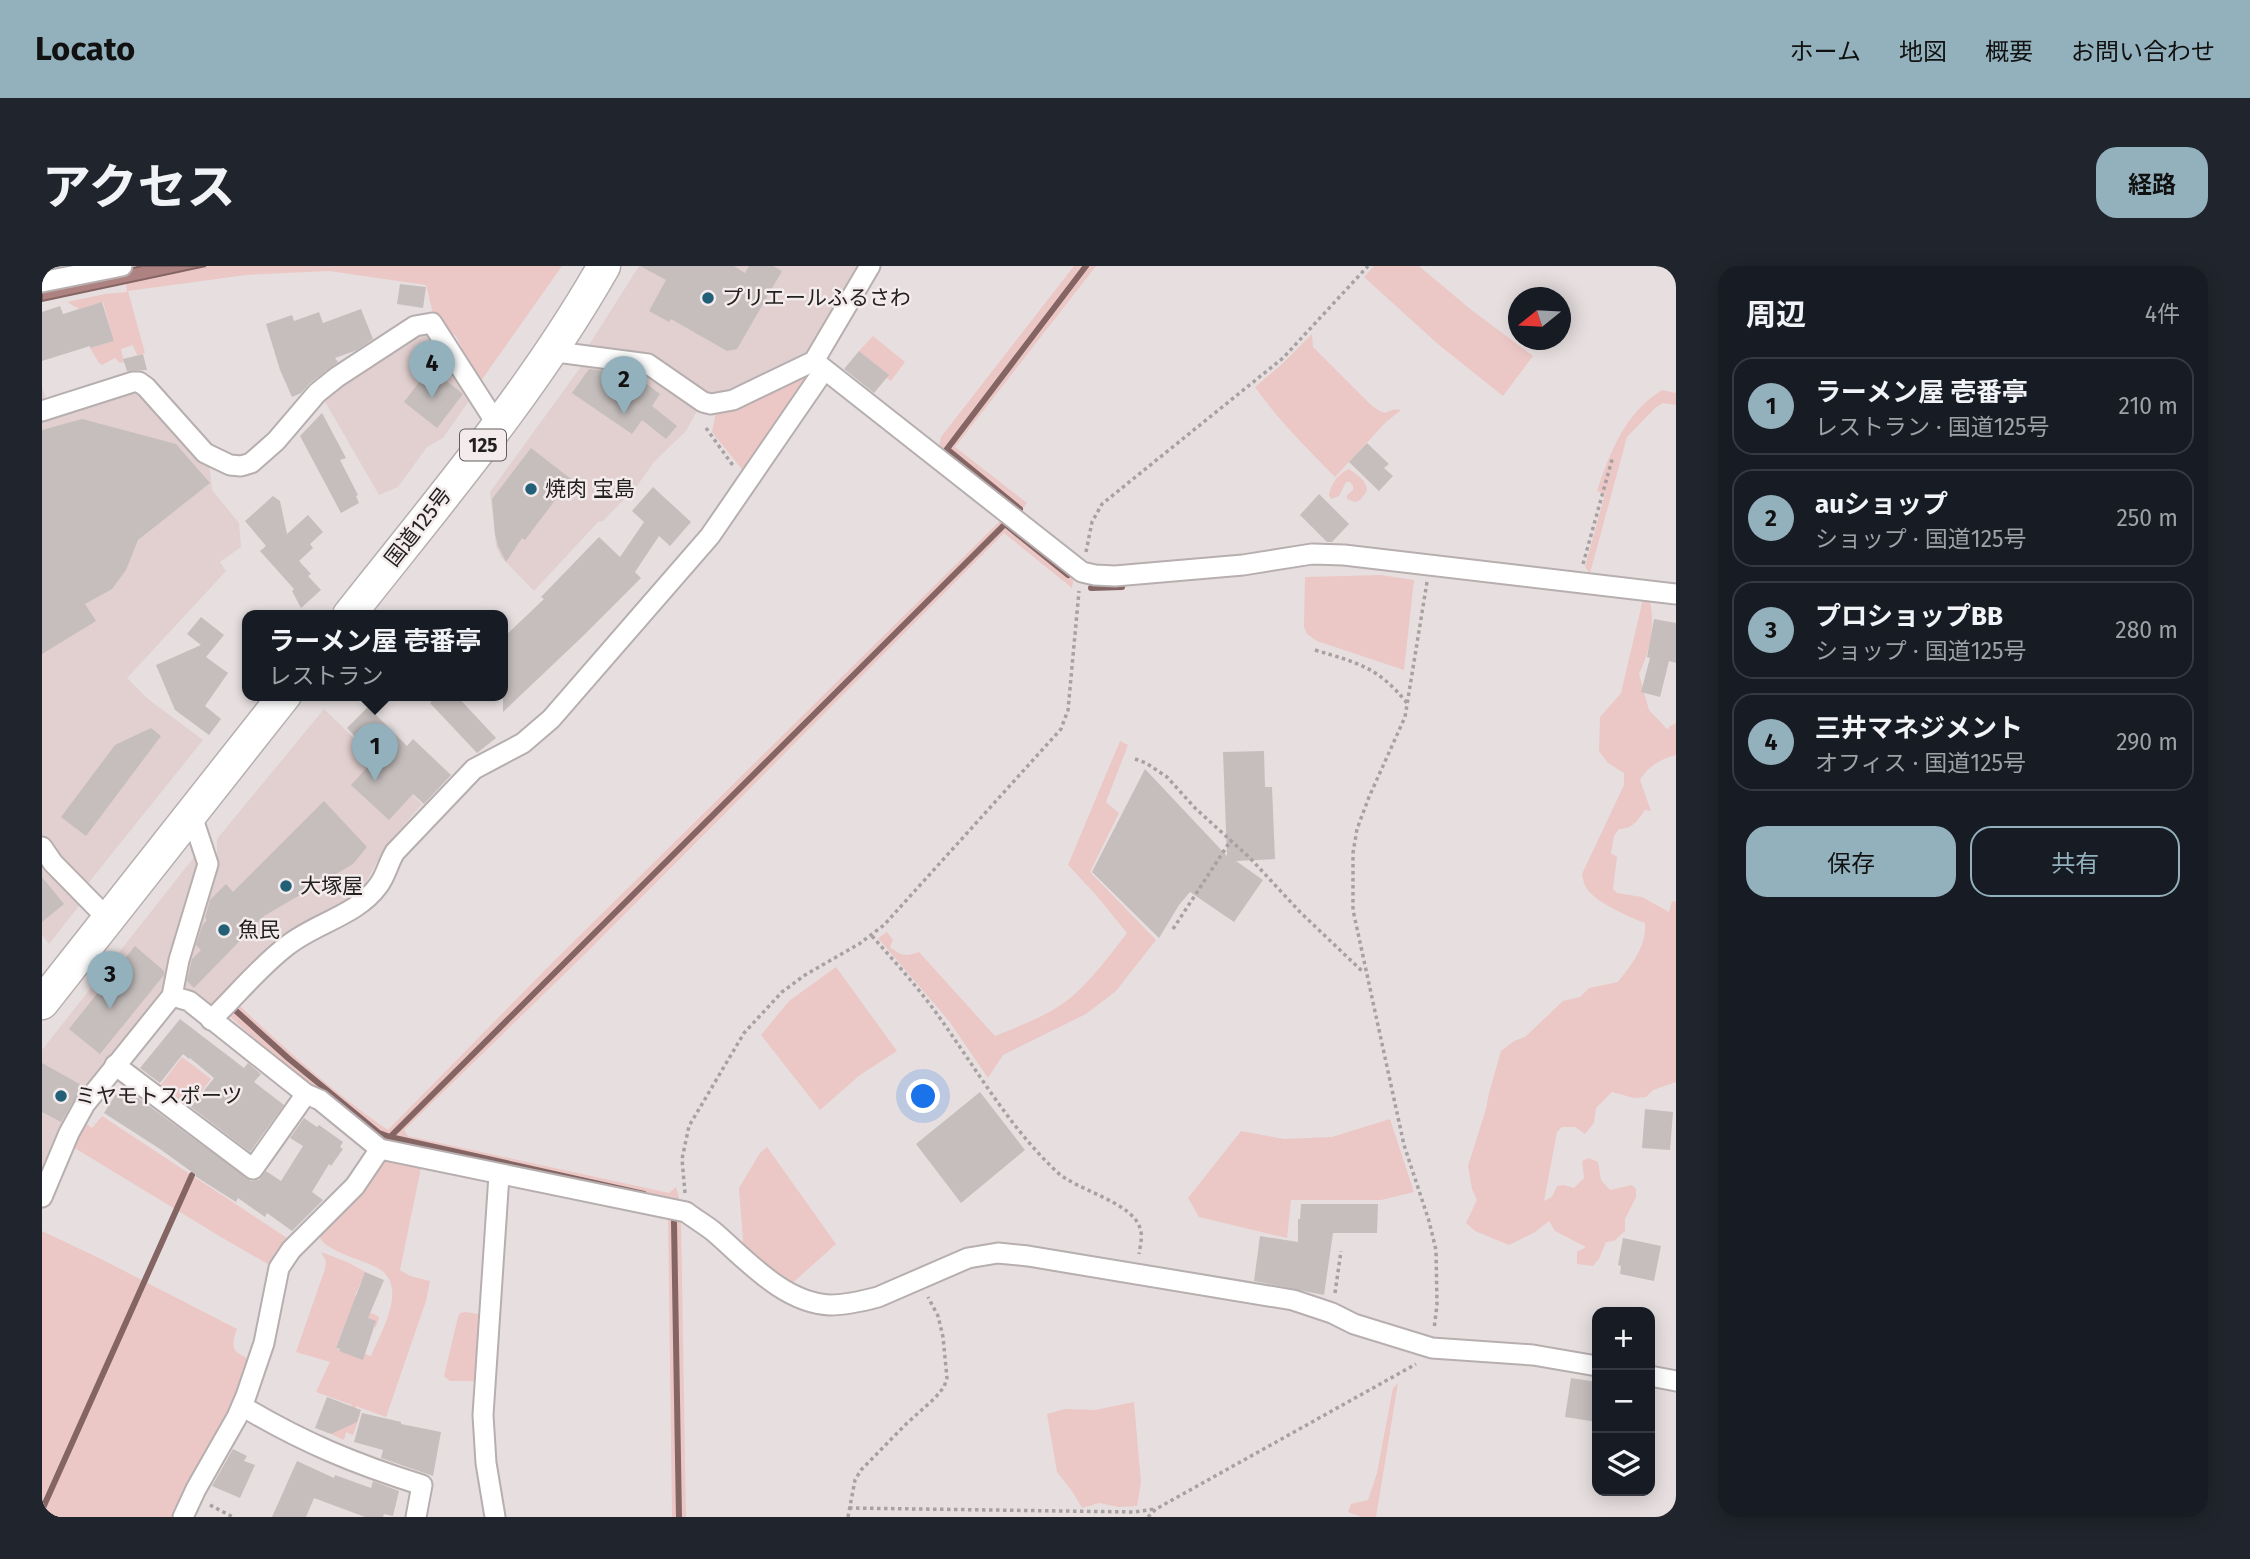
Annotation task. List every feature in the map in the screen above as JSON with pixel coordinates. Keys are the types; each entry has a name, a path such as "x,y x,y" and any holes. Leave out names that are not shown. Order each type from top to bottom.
{"highway":[{"name":"国道125号","path":"353,610 498,426 578,311 604,266"},
{"path":"42,1003 280,701"}],"street":[{"path":"42,282 122,266"},
{"path":"211,1020 289,944 371,895 379,885 394,852 474,769 523,743 551,719 710,537 819,366 870,266"},
{"path":"42,411 139,382 205,453 230,466 241,466 251,463 276,441 317,393 337,377 415,326 432,323 498,426"},
{"path":"549,351 648,364 703,402 711,404 733,400 819,366"},
{"path":"819,366 1083,572 1115,576 1243,565 1312,554 1344,555 1676,594"},
{"path":"42,1197 80,1113 115,1065 172,996 179,960 208,864 191,813"},
{"path":"42,847 53,863 108,919"},
{"path":"172,996 189,1001 380,1149 686,1212 712,1230 765,1277 813,1302 829,1305 863,1301 968,1258 998,1253 1293,1300 1332,1313 1354,1324 1432,1348 1533,1355 1592,1365"},
{"path":"115,1065 253,1169 306,1094"},
{"path":"183,1517 242,1406 264,1343 279,1268 291,1250 355,1186 380,1149"},
{"path":"495,1517 486,1463 483,1415 499,1175"},
{"path":"1655,1377 1676,1381"},
{"path":"242,1406 282,1430 330,1453 369,1469 422,1485 416,1517"}],"path":[{"path":"686,1212 682,1159 689,1126 744,1033 782,992 805,975 872,936 1061,729 1068,710 1078,597 1088,537 1102,505 1283,358 1368,266"},
{"path":"706,428 737,471"},
{"path":"1578,583 1613,456"},
{"path":"1147,1517 1156,1508 1421,1361 1432,1348 1437,1305 1436,1250 1404,1145 1353,910 1353,853 1357,829 1405,717 1429,566"},
{"path":"1315,650 1371,668 1391,683 1407,703"},
{"path":"1135,759 1167,777 1300,912 1366,974"},
{"path":"1173,929 1231,840"},
{"path":"872,936 922,994 1007,1116 1059,1174 1114,1203 1133,1217 1140,1228 1136,1274"},
{"path":"1332,1313 1341,1251"},
{"path":"848,1517 855,1480 905,1425 935,1398 947,1378 938,1316 915,1280"},
{"path":"193,1496 233,1517"},
{"path":"849,1508 1111,1511 1156,1508"}],"shaded area":[{"path":"142,266 206,266 42,301 42,288"},
{"path":"206,266 562,266 478,385 463,362 462,348 456,336 443,330 434,317 426,285 329,271 246,275 128,291 145,353 137,355 133,345 121,349 124,362 120,363 115,358 102,365 99,363 90,348 114,341 103,302 79,309 67,302 127,292 126,283"},
{"path":"639,266 870,266 814,361 722,403 648,364 582,356"},
{"path":"1074,266 1096,266 955,447 1027,503 1019,513 938,451 941,437"},
{"path":"1374,266 1419,266 1508,337 1508,350 1525,350 1533,356 1503,396 1439,345 1364,277"},
{"path":"427,331 471,398 443,438 427,447 398,487 379,495 323,398 415,333"},
{"path":"1312,334 1313,347 1371,405 1385,412 1401,410 1385,423 1335,477 1283,422 1255,387"},
{"path":"873,336 905,362 891,381 886,378 888,375 859,351"},
{"path":"585,361 647,369 698,409 686,431 654,462 637,486 603,521 598,522 534,591 501,557 496,546 490,492"},
{"path":"803,371 810,374 744,472 712,432 716,412"},
{"path":"42,386 49,409 130,389 146,398 209,462 212,490 239,523 241,547 220,562 226,571 127,678 148,699 203,740 86,886 42,838"},
{"path":"1662,390 1676,393 1676,405 1663,403 1655,408 1627,437 1590,573 1585,567 1605,494 1597,491 1607,462 1620,434 1638,410"},
{"path":"1349,469 1363,481 1367,491 1355,502 1347,499 1353,486 1346,482 1339,496 1331,499 1329,495 1333,483"},
{"path":"1003,518 1074,575 1072,588 1004,533 586,953 404,1130 408,1136 669,1193 676,1187 678,1204 390,1146 304,1082 228,1015 240,1006 312,1071 388,1130 552,963"},
{"path":"1381,575 1414,580 1404,670 1317,641 1307,634 1304,627 1305,577"},
{"path":"1644,595 1649,598 1652,626 1649,646 1639,674 1649,710 1668,730 1676,723 1676,755 1655,764 1640,780 1651,811 1645,810 1635,823 1619,829 1614,836 1611,853 1617,857 1613,889 1617,893 1642,897 1669,912 1672,901 1676,902 1676,1082 1653,1090 1646,1097 1634,1098 1612,1092 1596,1108 1594,1123 1585,1134 1575,1127 1562,1127 1557,1132 1544,1201 1552,1197 1557,1186 1574,1188 1584,1178 1582,1161 1589,1158 1598,1162 1601,1180 1610,1190 1632,1185 1636,1189 1636,1197 1625,1219 1625,1231 1614,1241 1606,1242 1593,1266 1577,1264 1577,1252 1586,1247 1555,1231 1549,1221 1535,1232 1509,1245 1475,1231 1466,1223 1477,1200 1468,1166 1501,1051 1525,1037 1563,1001 1580,997 1589,988 1618,982 1637,955 1643,940 1645,923 1598,899 1586,887 1582,874 1624,785 1624,773 1608,763 1599,751 1600,717 1621,693"},
{"path":"324,709 422,804 385,847 361,891 319,919 210,1012 177,978 193,917 217,855 217,839"},
{"path":"1120,741 1128,745 1106,802 1119,813 1090,872 1156,940 1116,991 1086,1014 1003,1055 988,1078 949,1021 878,938 887,932 893,940 890,947 897,952 907,955 919,952 995,1036 1043,1016 1069,999 1127,933 1068,865"},
{"path":"202,847 172,996 111,1070 42,1197 42,1050"},
{"path":"42,860 86,897 49,944 42,935"},
{"path":"836,967 897,1051 860,1075 820,1110 761,1035 789,1001"},
{"path":"182,1057 211,1079 186,1112 157,1090"},
{"path":"102,1116 290,1240 273,1267 73,1147 85,1126 87,1124 92,1128"},
{"path":"1390,1119 1414,1192 1381,1200 1291,1200 1287,1238 1199,1217 1188,1198 1241,1131 1284,1139 1332,1137"},
{"path":"767,1147 836,1244 788,1287 744,1253 739,1188 760,1153"},
{"path":"381,1158 422,1163 400,1270 410,1276 430,1281 426,1301 386,1417 356,1406 354,1412 360,1415 353,1435 346,1432 344,1440 331,1434 342,1425 352,1405 316,1392 330,1362 296,1352 325,1269 326,1261 321,1252 371,1275 365,1273 355,1295 368,1301 367,1311 379,1319 375,1329 375,1321 350,1312 336,1347 363,1359 365,1354 371,1356 381,1334 392,1296 391,1284 386,1275 376,1267 330,1247 319,1235"},
{"path":"668,1214 681,1217 686,1517 672,1517"},
{"path":"42,1231 237,1329 233,1342 235,1350 254,1361 177,1517 42,1515"},
{"path":"460,1313 483,1315 479,1381 450,1381 444,1376 458,1317"},
{"path":"1398,1383 1376,1517 1361,1517 1348,1512 1351,1504 1368,1500 1377,1473 1393,1388"},
{"path":"1134,1402 1141,1483 1137,1506 1119,1507 1099,1503 1082,1508 1057,1472 1047,1414 1065,1409 1095,1410"}],"building":[{"path":"640,266 734,266 745,273 749,266 773,266 782,271 737,349 727,351 671,319 669,322 649,311 666,280"},
{"path":"400,284 426,287 423,308 397,304"},
{"path":"102,302 114,341 42,361 42,312 60,306 63,314"},
{"path":"361,309 373,339 357,350 335,358 338,362 301,393 292,397 280,370 266,324 292,315 294,321 319,312 323,323"},
{"path":"859,351 889,375 874,393 844,369"},
{"path":"143,354 147,370 127,371 123,359"},
{"path":"430,368 463,394 437,428 404,402"},
{"path":"589,369 633,374 660,394 652,406 677,426 666,439 642,420 632,434 572,393"},
{"path":"322,413 346,458 340,460 358,495 356,496 359,503 341,513 300,436"},
{"path":"82,419 176,444 210,483 138,540 126,570 112,589 85,604 96,621 42,654 42,430"},
{"path":"1367,443 1389,464 1384,468 1393,476 1379,491 1349,462"},
{"path":"531,448 571,479 525,540 522,538 506,562 495,534 492,499"},
{"path":"653,487 691,522 670,546 659,536 635,572 641,578 503,712 503,701 508,701 508,633 544,599 541,597 599,537 620,557 644,522 632,511"},
{"path":"1319,494 1349,524 1332,542 1327,542 1300,515"},
{"path":"273,496 280,501 287,534 308,515 323,532 310,544 313,548 299,561 321,590 301,608 292,591 294,589 260,551 266,546 245,521"},
{"path":"201,617 224,635 206,657 228,673 205,706 221,719 209,735 175,710 156,665 201,645 187,634"},
{"path":"1654,619 1676,623 1676,663 1669,661 1660,697 1641,692 1650,658 1647,657"},
{"path":"462,701 496,738 477,753 430,703"},
{"path":"368,707 407,746 413,739 451,775 424,804 413,794 389,820 351,785 376,758 347,728"},
{"path":"151,728 161,736 86,836 61,817 115,745"},
{"path":"1264,751 1265,787 1272,787 1275,859 1236,861 1263,880 1234,922 1190,892 1159,938 1092,872 1145,769 1227,856 1223,752"},
{"path":"324,801 367,847 353,864 264,916 194,988 187,981 192,959 201,950 196,945 202,926 207,920 205,918 210,900 226,884 233,892"},
{"path":"42,877 64,904 42,922"},
{"path":"135,946 164,971 164,975 100,1054 69,1029"},
{"path":"180,1019 244,1068 248,1063 261,1074 254,1082 284,1105 250,1152 191,1107 214,1078 190,1058 183,1054 160,1083 140,1068"},
{"name":"ミヤモトスポーツ","path":"42,1063 83,1086 61,1122 42,1112"},
{"path":"126,1089 251,1181 259,1180 266,1171 281,1181 303,1146 290,1138 304,1118 317,1127 319,1125 343,1142 340,1147 343,1149 331,1166 329,1164 312,1192 323,1200 292,1231 267,1213 265,1217 238,1198 236,1202 104,1113 116,1094 121,1097"},
{"path":"980,1092 1025,1150 961,1203 916,1144"},
{"path":"1645,1109 1673,1112 1670,1150 1642,1148"},
{"path":"1301,1204 1378,1204 1377,1233 1333,1233 1324,1295 1254,1281 1260,1236 1298,1242"},
{"path":"1623,1238 1661,1246 1654,1281 1620,1274 1621,1266 1618,1265"},
{"path":"365,1272 384,1280 368,1318 376,1321 363,1360 336,1348"},
{"path":"1571,1378 1592,1381 1592,1421 1565,1417"},
{"path":"327,1397 361,1410 357,1422 331,1434 315,1428"},
{"path":"362,1413 441,1432 433,1476 381,1458 383,1450 354,1442"},
{"path":"233,1449 247,1456 244,1461 255,1465 240,1498 212,1486"},
{"path":"297,1461 334,1478 335,1475 371,1488 373,1481 399,1491 393,1516 384,1514 383,1517 365,1517 314,1498 306,1517 272,1517"}],"waterway":[{"path":"1020,509 947,449 1086,266"},
{"path":"644,1194 390,1137 1005,524 1068,575"},
{"path":"1091,588 1122,587"},
{"path":"235,1010 379,1133 390,1137"},
{"path":"42,1510 192,1175"},
{"path":"674,1222 679,1517"}],"place":[{"name":"プリエールふるさわ","path":"708,298"},
{"name":"三井マネジメント","path":"432,398"},
{"name":"auショップ","path":"624,414"},
{"name":"焼肉 宝島","path":"531,489"},
{"name":"ラーメン屋 壱番亭","path":"375,781"},
{"name":"大塚屋","path":"286,886"},
{"name":"魚民","path":"224,930"},
{"name":"プロショップBB","path":"110,1009"},
{"name":"ミヤモトスポーツ","path":"61,1096"}]}
